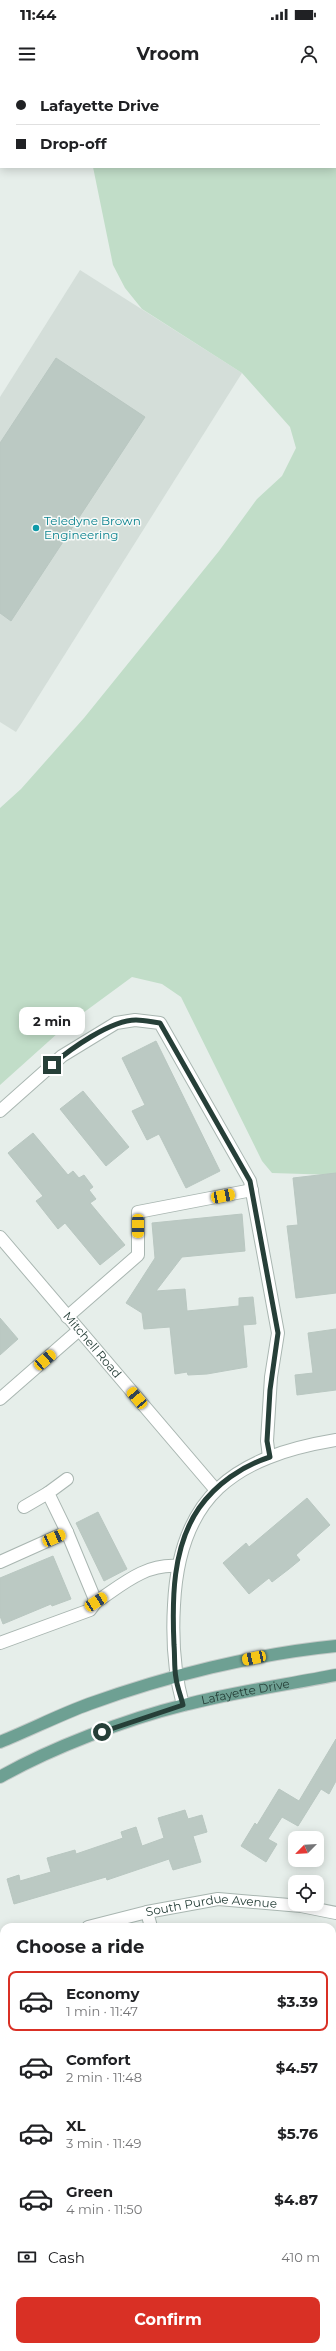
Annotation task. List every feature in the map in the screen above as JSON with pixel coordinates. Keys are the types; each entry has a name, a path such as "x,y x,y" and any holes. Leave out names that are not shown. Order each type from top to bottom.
{"main road":[{"path":"0,1742 89,1704 176,1678 254,1658 336,1646"},
{"name":"Lafayette Drive","path":"0,1777 61,1748 129,1722 183,1705 336,1675"}],"street":[{"path":"0,1111 62,1056 116,1023 135,1020 160,1023 250,1181 278,1333 270,1391 267,1441 270,1457"},
{"path":"67,1316 138,1255 138,1212 252,1190"},
{"name":"Mitchell Road","path":"0,1237 215,1489"},
{"path":"0,1399 79,1330"},
{"path":"183,1705 176,1678 173,1618 177,1566 191,1524 199,1509 215,1489 252,1463 336,1440"},
{"path":"24,1507 67,1480"},
{"path":"48,1493 67,1532 96,1602"},
{"path":"0,1562 67,1532"},
{"path":"0,1643 90,1610 96,1602 145,1570 156,1566 177,1566"},
{"name":"South Purdue Avenue","path":"104,1923 147,1912 218,1899 301,1906 336,1913"},
{"path":"147,1912 150,1923"}],"shaded area":[{"path":"80,270 242,373 16,732 0,722 0,397"}],"green space":[{"path":"93,168 336,168 336,1175 272,1173 262,1161 181,997 162,984 132,977 68,1024 0,1085 0,808 21,789 84,718 219,551 257,499 282,476 296,448 290,427 242,373 142,309 125,288 113,265"}],"building":[{"name":"Teledyne Brown Engineering","path":"56,358 145,417 11,621 0,613 0,443"},
{"path":"156,1041 220,1171 186,1188 159,1134 147,1140 132,1111 145,1105 122,1058"},
{"path":"83,1091 129,1147 106,1166 60,1109"},
{"path":"33,1133 68,1175 73,1171 79,1178 84,1175 93,1187 89,1190 96,1199 90,1203 125,1245 100,1265 65,1223 58,1229 36,1201 43,1196 8,1153"},
{"path":"336,1173 336,1293 296,1298 287,1226 298,1225 293,1178"},
{"path":"242,1214 245,1251 182,1257 156,1291 185,1289 187,1311 239,1306 239,1298 253,1297 256,1324 243,1325 247,1367 207,1374 188,1375 187,1372 175,1374 170,1327 144,1329 142,1313 126,1303 155,1258 152,1223"},
{"path":"0,1318 18,1339 0,1355"},
{"path":"336,1329 336,1390 297,1395 295,1375 313,1373 308,1333"},
{"path":"307,1498 330,1525 296,1555 300,1560 272,1582 269,1578 249,1594 223,1563 246,1543 249,1547"},
{"path":"98,1512 127,1569 104,1581 76,1523"},
{"path":"53,1556 71,1599 52,1606 51,1604 3,1624 0,1616 0,1578"},
{"path":"336,1739 336,1781 329,1794 321,1789 298,1826 282,1817 268,1839 277,1844 266,1862 241,1846 255,1823 257,1825 279,1789 299,1801"},
{"path":"185,1810 188,1819 202,1815 207,1832 193,1836 201,1862 173,1870 169,1859 107,1880 106,1877 14,1904 7,1879 19,1875 20,1881 51,1872 47,1858 75,1850 76,1854 123,1838 121,1832 136,1827 142,1846 164,1838 158,1818"}],"place":[{"name":"Teledyne Brown Engineering","path":"36,528"}],"route":[{"path":"52,1065 62,1056 116,1023 135,1020 160,1023 250,1181 278,1333 270,1390 267,1441 270,1457 252,1463 237,1472 215,1489 199,1509 191,1524 177,1566 174,1587 173,1618 176,1678 183,1705 102,1732"}]}
